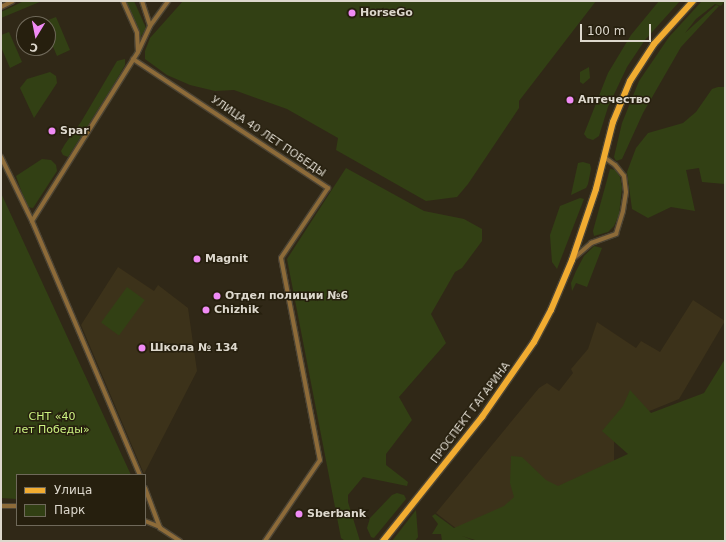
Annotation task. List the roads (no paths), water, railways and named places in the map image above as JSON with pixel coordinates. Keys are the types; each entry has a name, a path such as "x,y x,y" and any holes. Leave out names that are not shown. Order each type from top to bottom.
{"main road":[{"name":"ПРОСПЕКТ ГАГАРИНА","path":"383,541 478,423 522,363 561,289 572,260 604,157 613,122 630,81 654,44 693,1"}],"street":[{"path":"1,7 13,1"},
{"path":"123,1 137,33 138,52"},
{"path":"142,1 150,26"},
{"path":"32,221 138,52 150,26 168,1"},
{"name":"УЛИЦА 40 ЛЕТ ПОБЕДЫ","path":"133,59 328,188 281,258 320,460 265,541"},
{"path":"1,157 32,221 140,474"},
{"path":"572,260 591,243 616,234 623,211 624,176 615,165 604,157"},
{"path":"146,491 160,528"},
{"path":"1,506 16,506"},
{"path":"146,521 160,528 180,541"}],"place":[{"name":"HorseGo","path":"352,13"},
{"name":"Аптечество","path":"570,100"},
{"name":"Spar","path":"52,131"},
{"name":"Magnit","path":"197,259"},
{"name":"Отдел полиции №6","path":"217,296"},
{"name":"Chizhik","path":"206,310"},
{"name":"Школа № 134","path":"142,348"},
{"name":"Sberbank","path":"299,514"}],"park label":[{"name":"СНТ «40 лет Победы»","path":"52,424"}]}
